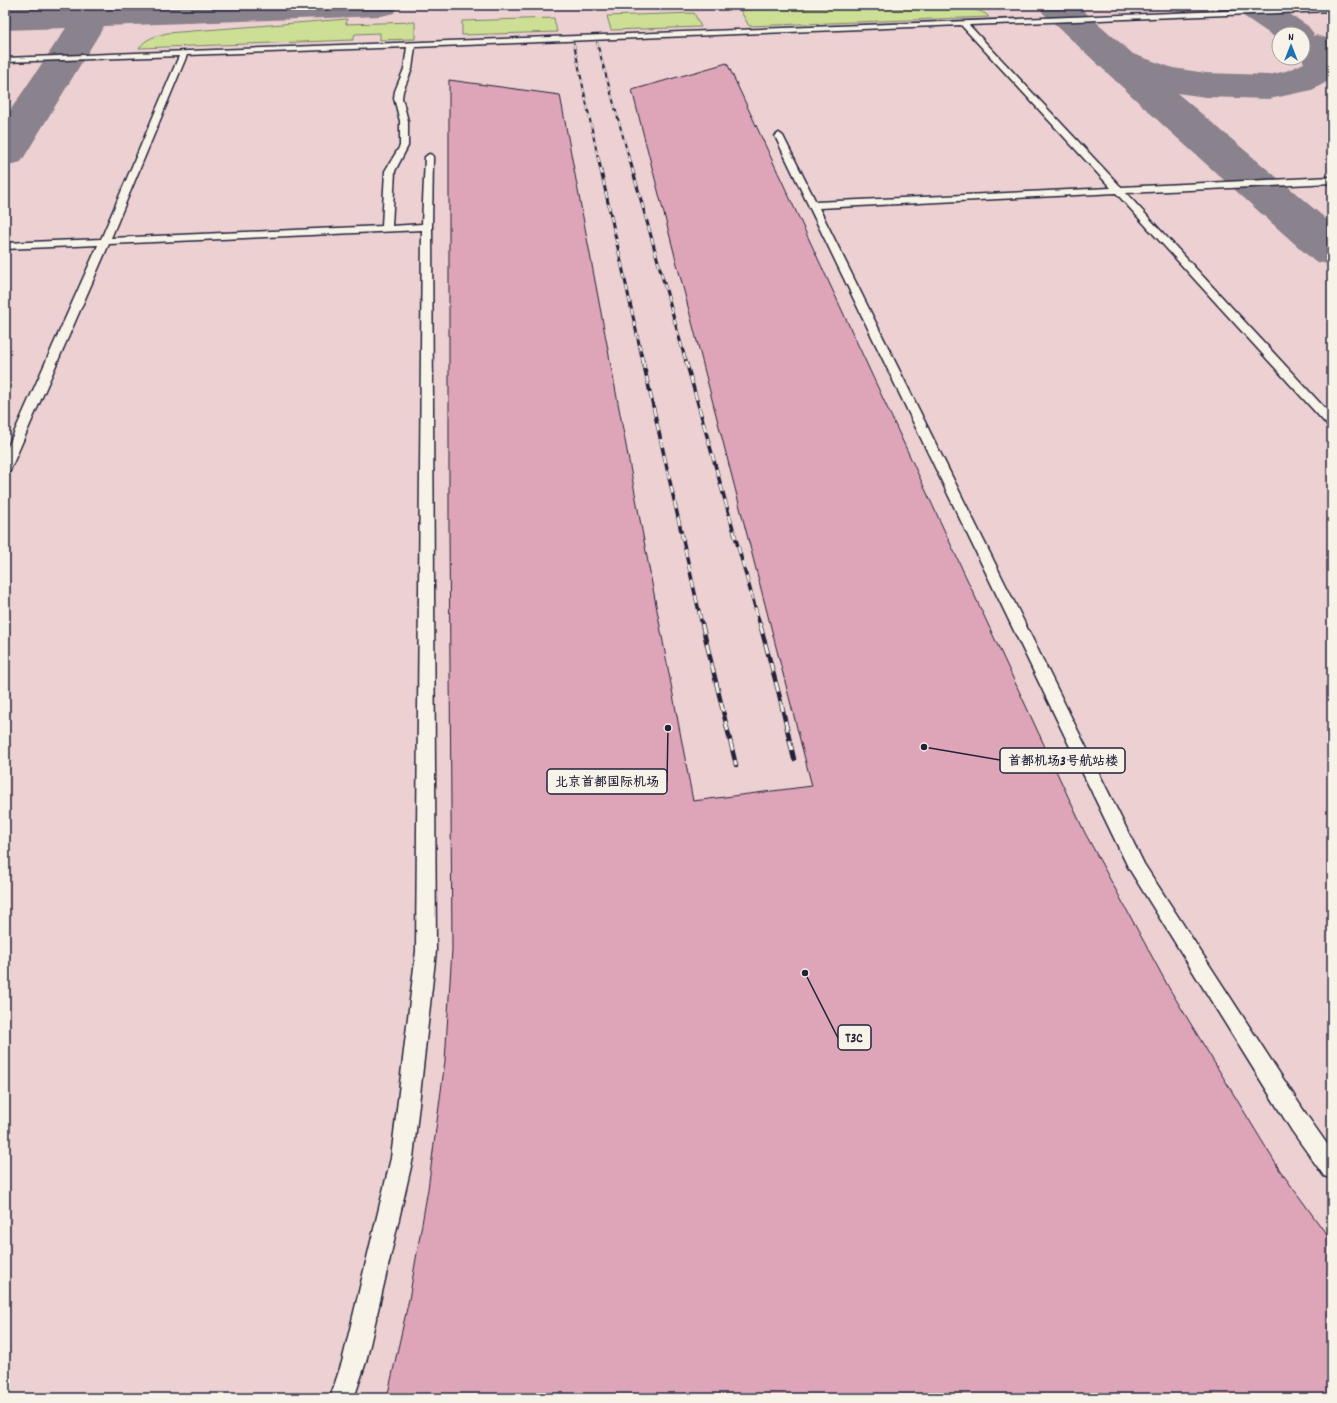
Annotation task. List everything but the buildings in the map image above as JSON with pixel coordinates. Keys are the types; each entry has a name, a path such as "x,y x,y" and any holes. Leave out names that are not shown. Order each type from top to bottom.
{"lane":[{"path":"5,60 1332,9"},
{"path":"963,23 1119,190 1332,423"},
{"path":"388,228 390,171 392,165 401,153 404,138 404,121 398,98 399,91 408,69 411,45"},
{"path":"5,468 184,53"},
{"path":"779,136 1137,867 1300,1124 1332,1169"},
{"path":"342,1398 354,1362 402,1158 426,951 427,227 429,157"},
{"path":"813,205 1332,180"},
{"path":"5,246 427,227"}],"shaded area":[{"path":"5,5 1332,5 1332,1398 5,1398"}],"green space":[{"path":"798,8 958,8 983,12 989,17 749,26 740,10"},
{"path":"694,13 701,27 611,30 607,16"},
{"path":"554,18 557,32 462,35 462,21"},
{"path":"347,19 346,24 415,22 415,39 380,40 380,33 355,34 353,40 139,48 155,36 167,33"}],"taxiway":[{"path":"92,16 99,5"},
{"path":"92,16 381,5"},
{"path":"1056,5 1180,118 1332,250"},
{"path":"1252,5 1283,26"},
{"path":"5,19 92,16"},
{"path":"5,152 92,16"},
{"path":"1121,63 1166,79 1206,85 1269,87 1298,81 1316,73 1324,64 1316,47"}],"railway":[{"path":"597,43 629,158"},
{"path":"574,44 598,158"},
{"path":"598,157 643,362"},
{"path":"629,157 686,362"},
{"path":"643,361 702,625"},
{"path":"686,361 760,625"},
{"path":"702,624 736,765"},
{"path":"760,624 779,694 794,759"}],"place":[{"name":"北京首都国际机场","path":"668,728"},
{"name":"首都机场3号航站楼","path":"924,747"},
{"name":"T3C","path":"805,973"}]}
